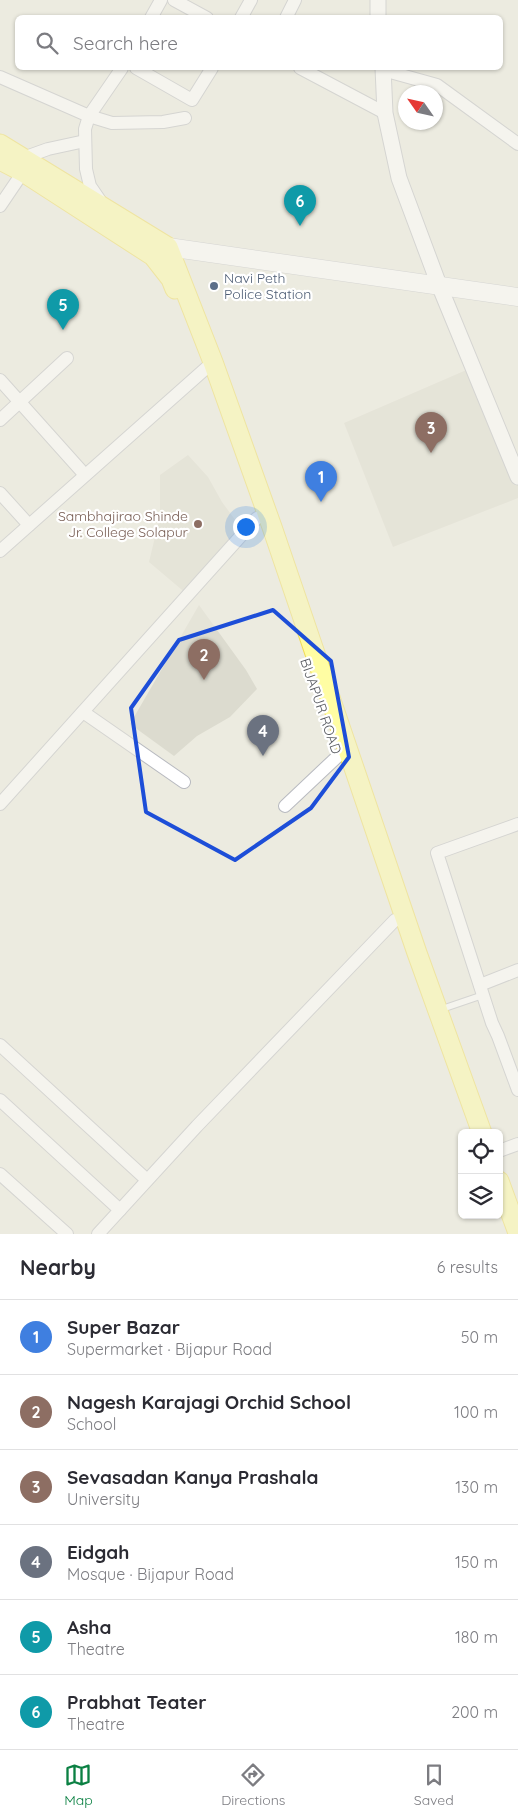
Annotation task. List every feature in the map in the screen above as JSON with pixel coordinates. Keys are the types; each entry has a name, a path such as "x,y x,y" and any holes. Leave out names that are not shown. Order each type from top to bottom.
{"main road":[{"path":"0,144 23,165 165,254 441,291 518,297"},
{"path":"0,160 23,165 107,210 165,254 208,366"},
{"name":"BIJAPUR ROAD","path":"165,254 170,280 208,366 262,516 338,756 470,1129"},
{"path":"441,291 518,309"},
{"path":"262,516 481,1129"},
{"path":"503,1192 518,1232"},
{"path":"501,1219 507,1234"}],"street":[{"path":"153,15 161,0"},
{"path":"174,0 202,15"},
{"path":"242,15 251,0"},
{"path":"288,15 295,0"},
{"path":"378,0 378,15"},
{"path":"107,210 90,186 86,168 85,129 89,116 121,70"},
{"path":"140,70 192,100 211,70"},
{"path":"304,70 385,113"},
{"path":"383,70 385,113 399,178 441,291 518,477"},
{"path":"386,70 436,85 518,144"},
{"path":"0,77 89,116 112,123 162,122 185,118"},
{"path":"0,206 23,165 48,149 85,141"},
{"path":"0,420 67,358"},
{"path":"0,551 208,366"},
{"path":"0,380 85,475"},
{"path":"0,493 29,525"},
{"path":"0,804 262,516"},
{"path":"83,712 184,782"},
{"path":"285,806 338,756"},
{"path":"518,824 437,853 492,1023 518,1090"},
{"path":"98,1234 147,1180 395,920"},
{"path":"481,990 518,970"},
{"path":"0,1045 147,1180"},
{"path":"0,1100 120,1210"},
{"path":"503,1150 518,1144"},
{"path":"0,1174 67,1234"}],"lane":[{"path":"438,1011 481,990"}],"highlighted area":[{"path":"273,610 331,661 349,757 311,808 235,860 146,812 131,708 179,640"}],"shaded area":[{"path":"471,368 518,482 518,498 393,547 344,423"},
{"name":"Sambhajirao Shinde Jr. College Solapur","path":"188,455 208,477 222,502 244,532 188,595 149,562 160,516 160,475"},
{"path":"199,605 246,670 257,689 230,717 197,736 174,756 130,724"}],"place":[{"name":"Prabhat Teater","path":"300,226"},
{"name":"Navi Peth Police Station","path":"214,286"},
{"name":"Asha","path":"63,330"},
{"name":"Sevasadan Kanya Prashala","path":"431,453"},
{"name":"Super Bazar","path":"321,502"},
{"name":"Sambhajirao Shinde Jr. College Solapur","path":"198,524"},
{"name":"Nagesh Karajagi Orchid School","path":"204,680"},
{"name":"Eidgah","path":"263,756"}]}
